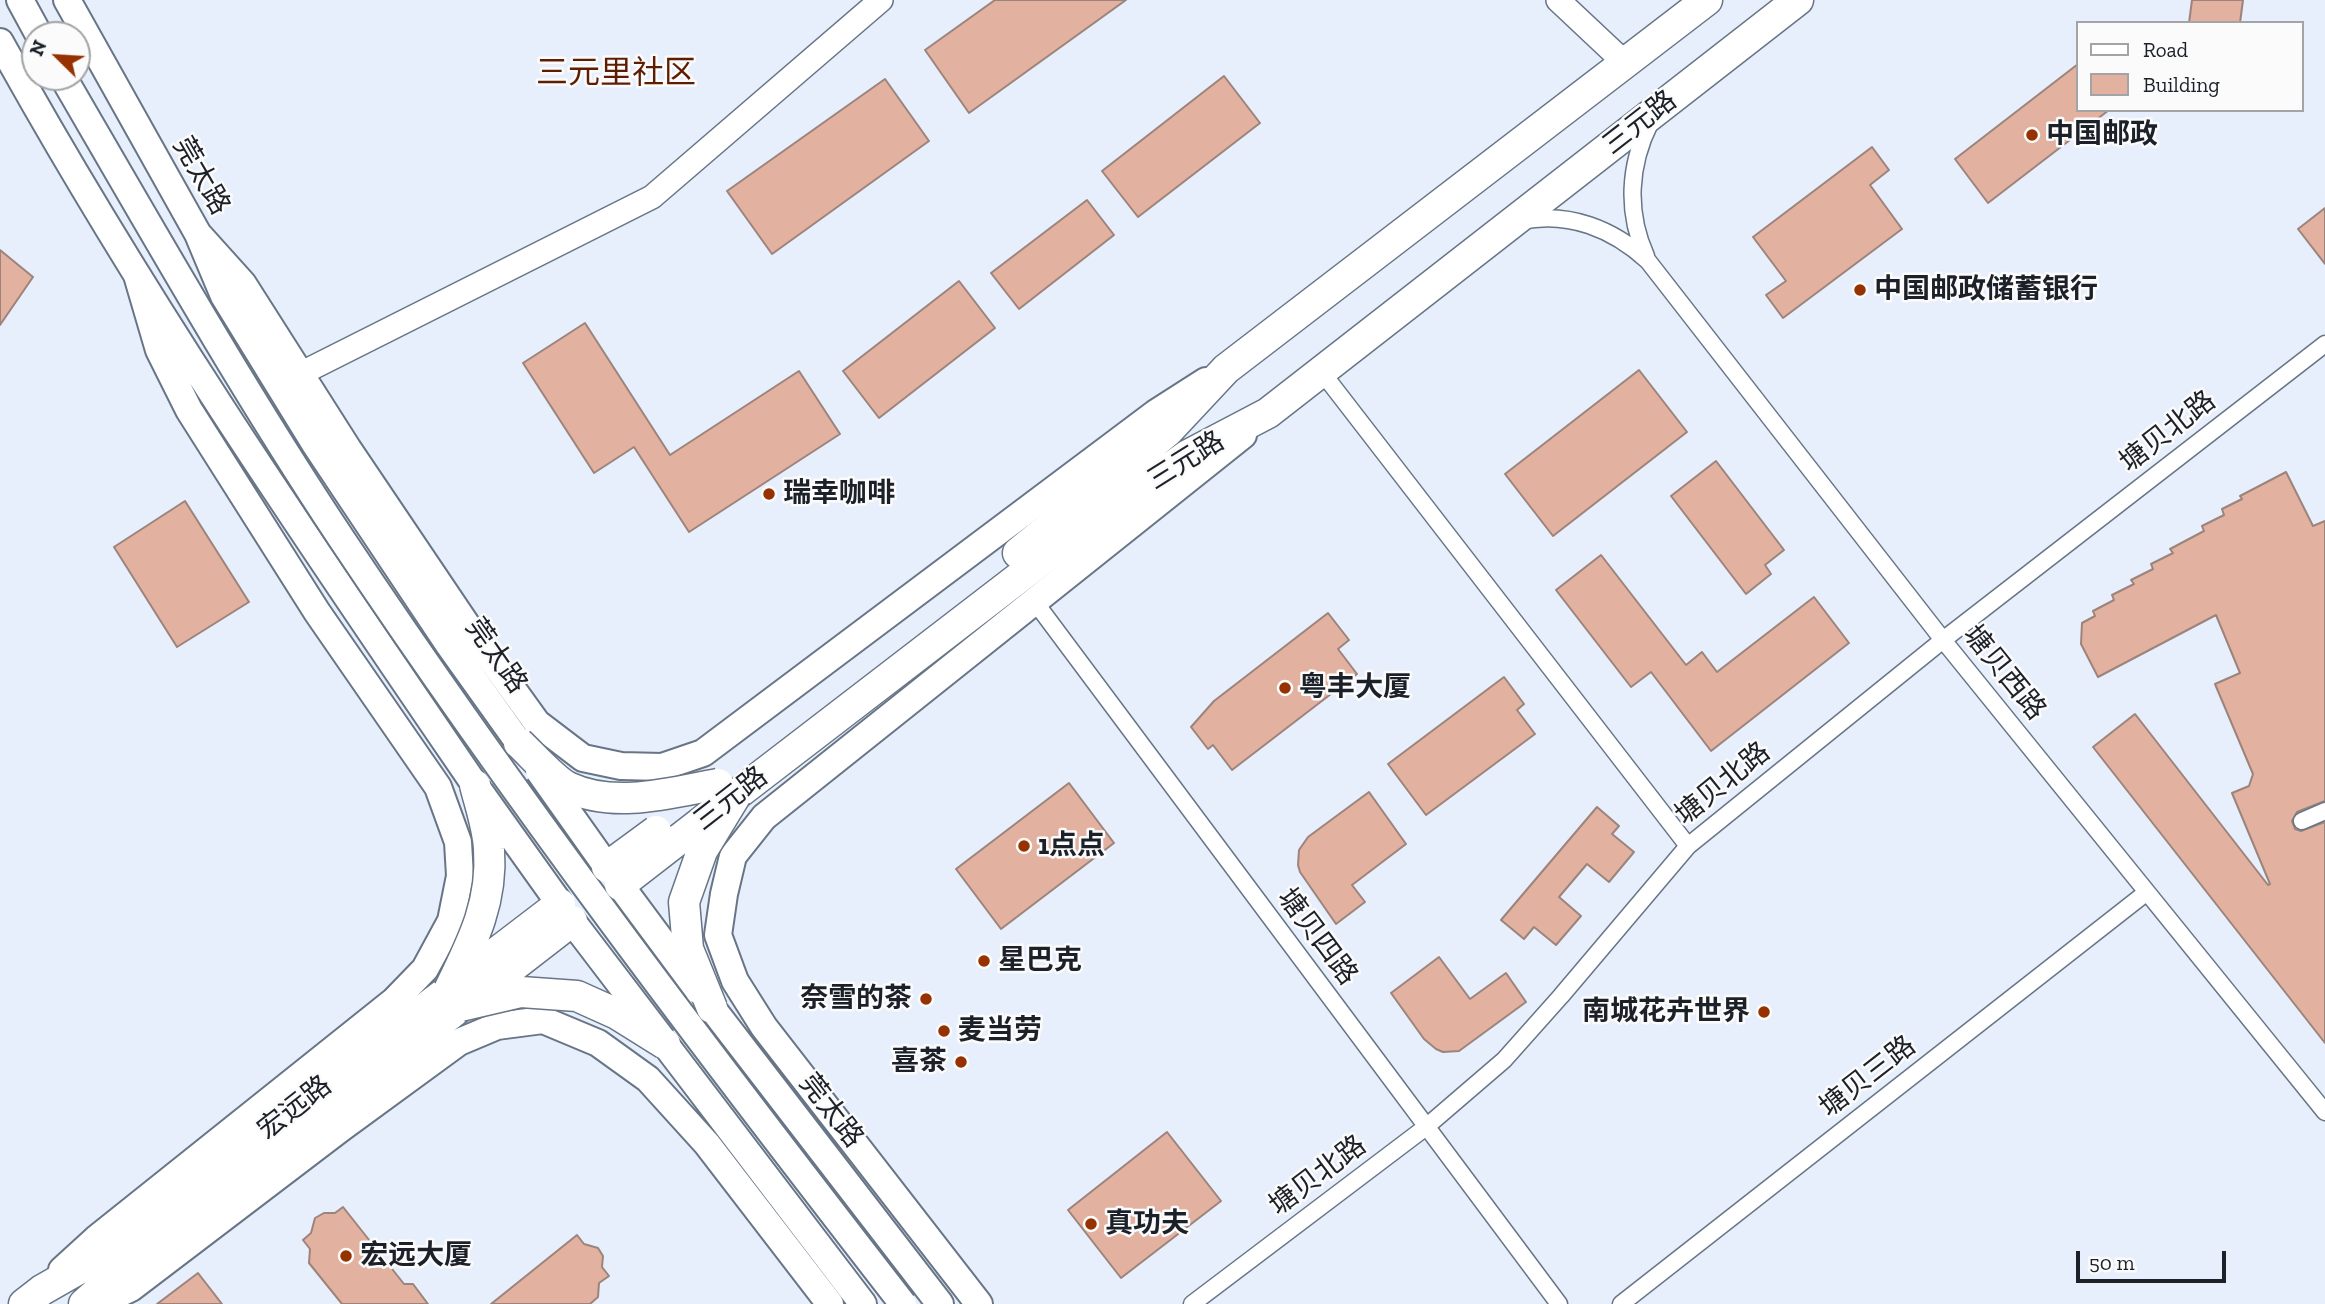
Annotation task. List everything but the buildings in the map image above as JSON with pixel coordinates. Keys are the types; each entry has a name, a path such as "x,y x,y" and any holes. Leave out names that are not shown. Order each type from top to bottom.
{"highway":[{"name":"三元路","path":"1040,549 1168,431 1226,369 1707,0"},
{"name":"三元路","path":"566,912 1040,549 1188,455 1268,413 1798,0"},
{"path":"519,743 566,787 610,799 727,789 684,902 688,949 712,1008"},
{"path":"475,785 489,847 489,889 478,932 455,998 521,992 577,996 617,1014 665,1044"},
{"name":"宏远路","path":"33,1297 113,1263 566,912"},
{"name":"宏远路","path":"84,1304 113,1263"}],"main road":[{"path":"20,0 31,21"},
{"name":"莞太路","path":"67,0 198,234 224,296 322,455 449,645 712,1008 940,1304"},
{"path":"0,42 60,151 136,275 275,491 475,785 566,912 863,1304"},
{"path":"71,91 222,351 340,536 423,659 590,894 904,1304"},
{"path":"198,234 243,284 470,630 537,723 583,758 621,766 662,782 695,812 716,850 723,894 718,935 735,981 764,1027 979,1304"},
{"path":"136,275 159,350 189,410 317,612 438,788 458,842 460,921 476,963 505,997 543,1020 598,1043 648,1079 707,1144 830,1304"},
{"path":"33,1297 96,1239 394,1001 425,969 451,921 460,876 473,834 500,799 536,775 578,763 662,767 703,753 1156,413 1226,369"},
{"path":"98,1304 131,1288 459,1042 497,1026 543,1020 585,1029 627,1023 666,1005 697,975 717,937 723,894 733,856 764,817 1268,413"}],"street":[{"path":"300,374 652,197 881,0"},
{"path":"1558,0 1625,63"},
{"path":"1648,261 1641,246 1633,214 1632,178 1642,141 1659,108"},
{"path":"1511,223 1549,218 1586,224 1619,238 1648,261"},
{"name":"塘贝西路","path":"1648,261 1943,640 2325,1112"},
{"name":"塘贝北路","path":"1192,1304 1426,1127 1504,1060 1688,846 1943,640 2325,344"},
{"path":"1321,372 1688,846"},
{"name":"塘贝四路","path":"1035,601 1559,1304"},
{"path":"2302,821 2325,811"},
{"name":"塘贝三路","path":"1621,1304 2147,892"}],"place":[{"name":"中国邮政","path":"2032,135"},
{"name":"中国邮政储蓄银行","path":"1860,290"},
{"name":"瑞幸咖啡","path":"769,494"},
{"name":"粤丰大厦","path":"1285,688"},
{"name":"1点点","path":"1024,846"},
{"name":"星巴克","path":"984,961"},
{"name":"奈雪的茶","path":"926,999"},
{"name":"南城花卉世界","path":"1764,1012"},
{"name":"麦当劳","path":"944,1031"},
{"name":"喜茶","path":"961,1062"},
{"name":"真功夫","path":"1091,1224"},
{"name":"宏远大厦","path":"346,1256"}],"district":[{"name":"三元里社区","path":"616,74"}]}
